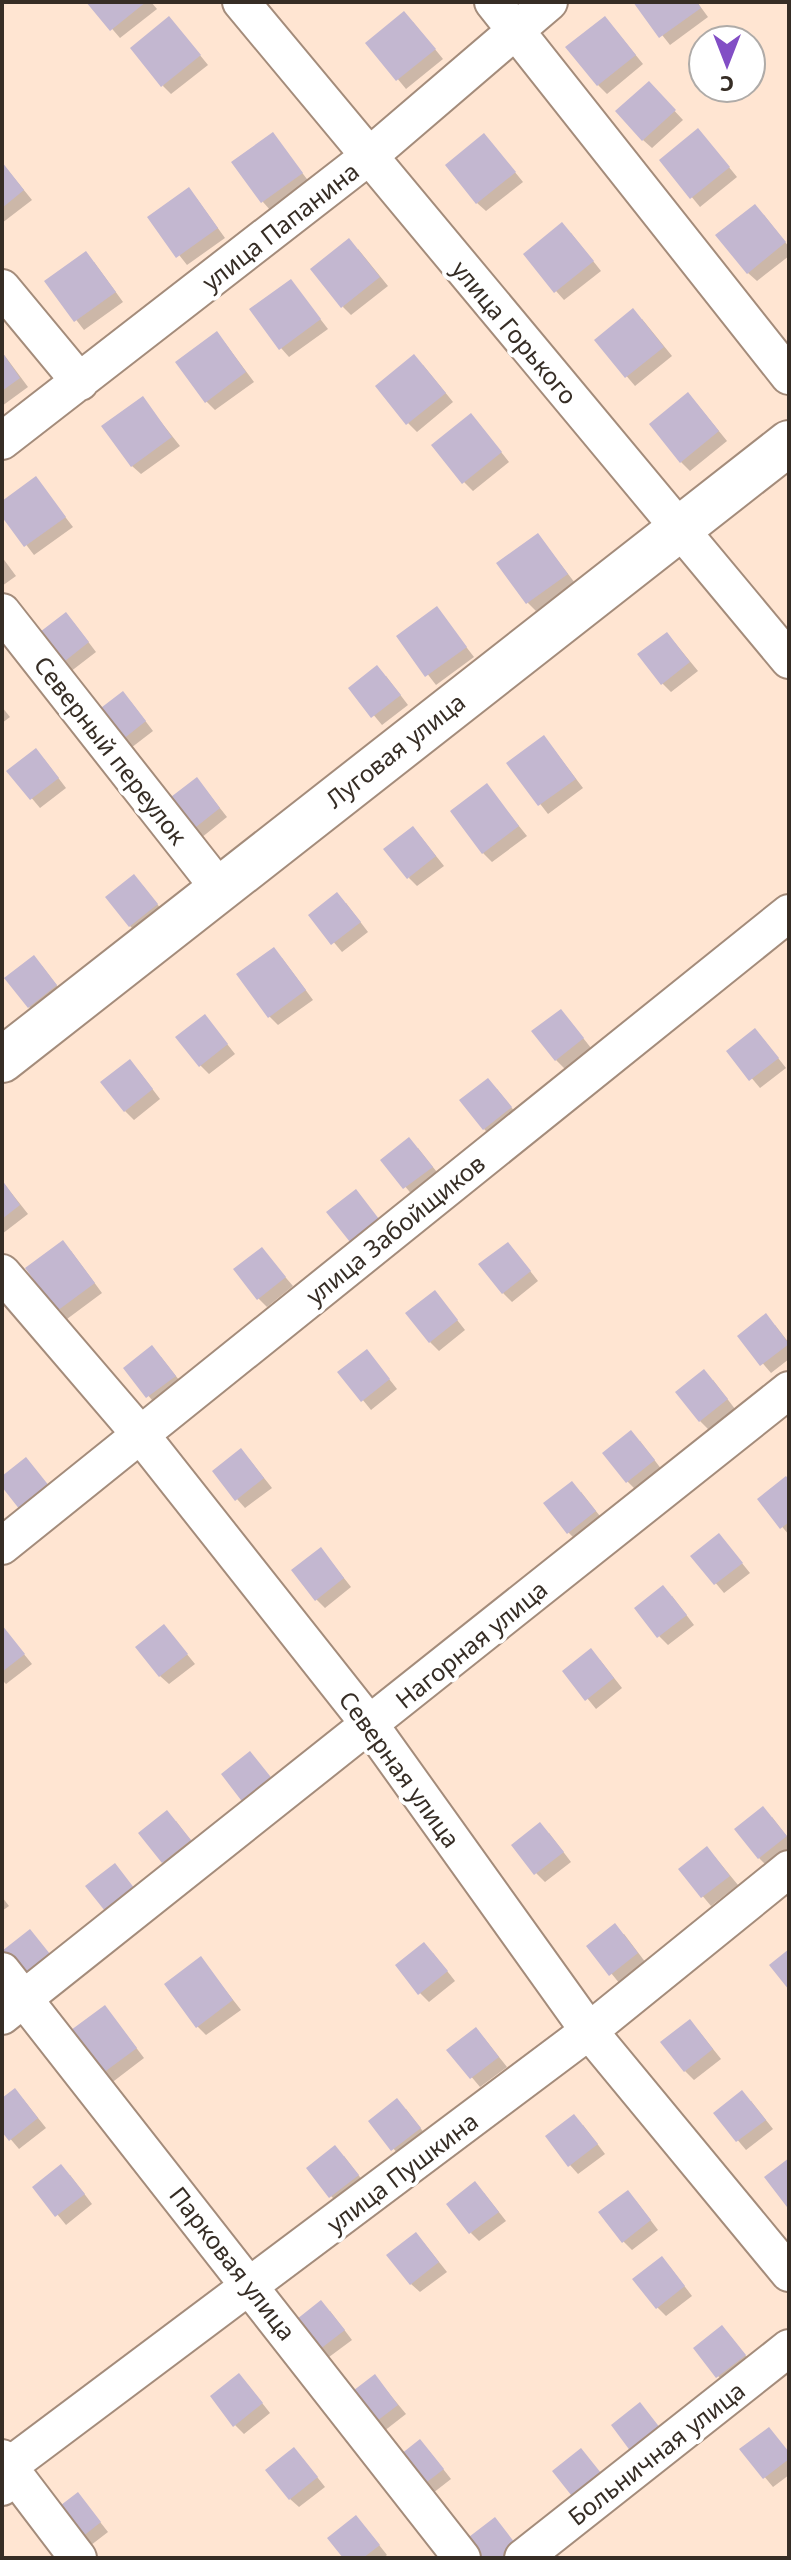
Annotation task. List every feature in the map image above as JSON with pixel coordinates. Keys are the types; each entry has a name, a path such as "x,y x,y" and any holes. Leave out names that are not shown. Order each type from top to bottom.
{"main road":[{"name":"Луговая улица","path":"2,1060 789,443"}],"street":[{"name":"улица Горького","path":"241,2 789,660"},
{"path":"493,2 789,376"},
{"name":"улица Папанина","path":"2,441 368,157 549,2"},
{"path":"2,288 80,382"},
{"name":"Северный переулок","path":"2,612 219,888"},
{"name":"улица Забойщиков","path":"2,1546 789,913"},
{"name":"Северная улица","path":"2,1273 140,1434 370,1725 589,2031 789,2273"},
{"name":"Нагорная улица","path":"13,2007 789,1390"},
{"name":"улица Пушкина","path":"4,2471 589,2031 789,1869"},
{"name":"Парковая улица","path":"2,1971 13,2007 252,2286 462,2558"},
{"name":"Больничная улица","path":"523,2558 789,2348"},
{"path":"4,2471 78,2558"}],"building":[{"path":"86,2 146,2 110,31"},
{"path":"633,2 697,2 701,8 659,38"},
{"path":"404,11 436,49 396,81 365,43"},
{"path":"169,16 201,55 161,87 130,48"},
{"path":"605,16 636,55 597,86 565,47"},
{"path":"649,81 676,110 642,141 615,111"},
{"path":"698,128 730,167 690,199 659,160"},
{"path":"273,132 303,173 261,203 231,162"},
{"path":"484,133 516,172 476,204 445,165"},
{"path":"2,162 24,190 2,208"},
{"path":"189,187 218,228 176,258 147,217"},
{"path":"755,204 786,242 747,274 715,235"},
{"path":"562,222 594,261 554,293 523,254"},
{"path":"349,238 380,277 341,308 310,269"},
{"path":"86,251 116,292 74,322 44,281"},
{"path":"291,279 321,319 279,350 249,309"},
{"path":"633,308 664,347 625,378 594,340"},
{"path":"217,331 246,372 205,403 175,362"},
{"path":"2,352 20,378 2,391"},
{"path":"414,354 446,393 406,425 375,386"},
{"path":"688,392 719,431 680,463 649,424"},
{"path":"143,396 172,437 131,467 101,426"},
{"path":"471,413 502,452 462,484 431,445"},
{"path":"36,476 66,517 24,547 2,517 2,501"},
{"path":"538,533 568,574 526,604 496,563"},
{"path":"437,606 467,647 425,677 396,636"},
{"path":"66,612 89,642 60,665 36,635"},
{"path":"667,632 690,662 661,685 637,654"},
{"path":"377,665 401,695 371,718 348,688"},
{"path":"123,691 146,721 117,744 93,714"},
{"path":"544,735 576,779 538,806 506,763"},
{"path":"36,748 59,778 30,800 6,771"},
{"path":"197,777 220,808 191,831 167,800"},
{"path":"487,783 519,826 482,854 450,811"},
{"path":"413,826 436,856 407,879 383,849"},
{"path":"134,874 158,904 129,927 105,897"},
{"path":"337,892 361,922 331,945 308,915"},
{"path":"274,947 306,990 268,1018 236,974"},
{"path":"34,955 57,985 28,1008 4,978"},
{"path":"561,1009 584,1038 555,1061 531,1031"},
{"path":"205,1014 228,1044 199,1067 175,1037"},
{"path":"755,1028 779,1058 749,1081 726,1051"},
{"path":"130,1059 153,1089 124,1112 100,1082"},
{"path":"488,1078 512,1107 483,1130 459,1100"},
{"path":"409,1137 433,1167 403,1189 380,1160"},
{"path":"2,1180 20,1205 2,1219"},
{"path":"356,1189 379,1219 350,1242 326,1212"},
{"path":"63,1240 95,1283 57,1311 25,1268"},
{"path":"508,1242 531,1271 502,1294 478,1264"},
{"path":"262,1247 286,1277 257,1300 233,1269"},
{"path":"435,1290 458,1320 429,1343 405,1313"},
{"path":"766,1313 789,1344 760,1366 737,1336"},
{"path":"152,1345 176,1376 146,1398 123,1368"},
{"path":"367,1349 390,1379 361,1402 337,1372"},
{"path":"704,1369 728,1399 699,1422 675,1392"},
{"path":"631,1430 655,1460 626,1483 602,1453"},
{"path":"241,1448 264,1478 235,1501 212,1471"},
{"path":"26,1457 50,1487 20,1510 2,1487 2,1476"},
{"path":"786,1476 789,1480 789,1522 780,1529 757,1499"},
{"path":"572,1481 596,1511 567,1534 543,1503"},
{"path":"719,1533 743,1563 714,1585 690,1556"},
{"path":"321,1547 344,1578 315,1601 291,1570"},
{"path":"663,1585 687,1615 657,1638 634,1608"},
{"path":"164,1624 188,1654 159,1677 135,1647"},
{"path":"2,1625 25,1654 2,1672"},
{"path":"591,1648 614,1678 585,1701 562,1671"},
{"path":"250,1751 274,1781 244,1804 221,1774"},
{"path":"763,1806 787,1836 758,1859 734,1829"},
{"path":"167,1810 191,1840 162,1863 138,1833"},
{"path":"540,1822 564,1852 534,1875 511,1845"},
{"path":"707,1846 730,1876 701,1898 678,1869"},
{"path":"115,1863 138,1893 109,1916 85,1886"},
{"path":"615,1923 638,1953 609,1976 586,1946"},
{"path":"30,1929 54,1959 24,1982 2,1951"},
{"path":"424,1942 448,1971 418,1995 395,1965"},
{"path":"789,1949 789,1990 769,1965"},
{"path":"201,1956 233,2000 196,2028 164,1984"},
{"path":"105,2005 137,2048 99,2076 67,2033"},
{"path":"690,2019 713,2049 684,2072 660,2042"},
{"path":"476,2027 499,2057 470,2079 446,2050"},
{"path":"15,2088 38,2118 9,2141 2,2132 2,2098"},
{"path":"742,2090 766,2120 736,2142 713,2113"},
{"path":"397,2098 421,2128 391,2151 368,2121"},
{"path":"574,2114 598,2144 568,2167 545,2136"},
{"path":"335,2145 359,2175 329,2198 306,2168"},
{"path":"789,2158 789,2206 787,2207 764,2177"},
{"path":"61,2164 85,2194 55,2217 32,2187"},
{"path":"475,2181 499,2212 469,2234 446,2204"},
{"path":"628,2190 651,2220 622,2243 598,2212"},
{"path":"416,2232 439,2262 410,2285 386,2255"},
{"path":"662,2256 685,2286 656,2309 632,2279"},
{"path":"321,2300 345,2330 315,2353 292,2323"},
{"path":"722,2325 746,2355 716,2378 693,2348"},
{"path":"239,2373 263,2403 233,2427 210,2396"},
{"path":"375,2374 398,2405 369,2427 345,2397"},
{"path":"640,2402 664,2433 634,2456 611,2425"},
{"path":"769,2427 789,2452 789,2459 763,2479 739,2449"},
{"path":"420,2439 444,2469 414,2492 391,2462"},
{"path":"294,2447 318,2477 289,2500 265,2470"},
{"path":"581,2448 605,2478 575,2500 552,2471"},
{"path":"78,2492 101,2522 72,2545 48,2515"},
{"path":"356,2515 380,2545 363,2558 343,2558 327,2538"},
{"path":"495,2517 518,2547 504,2558 480,2558 465,2540"}]}
